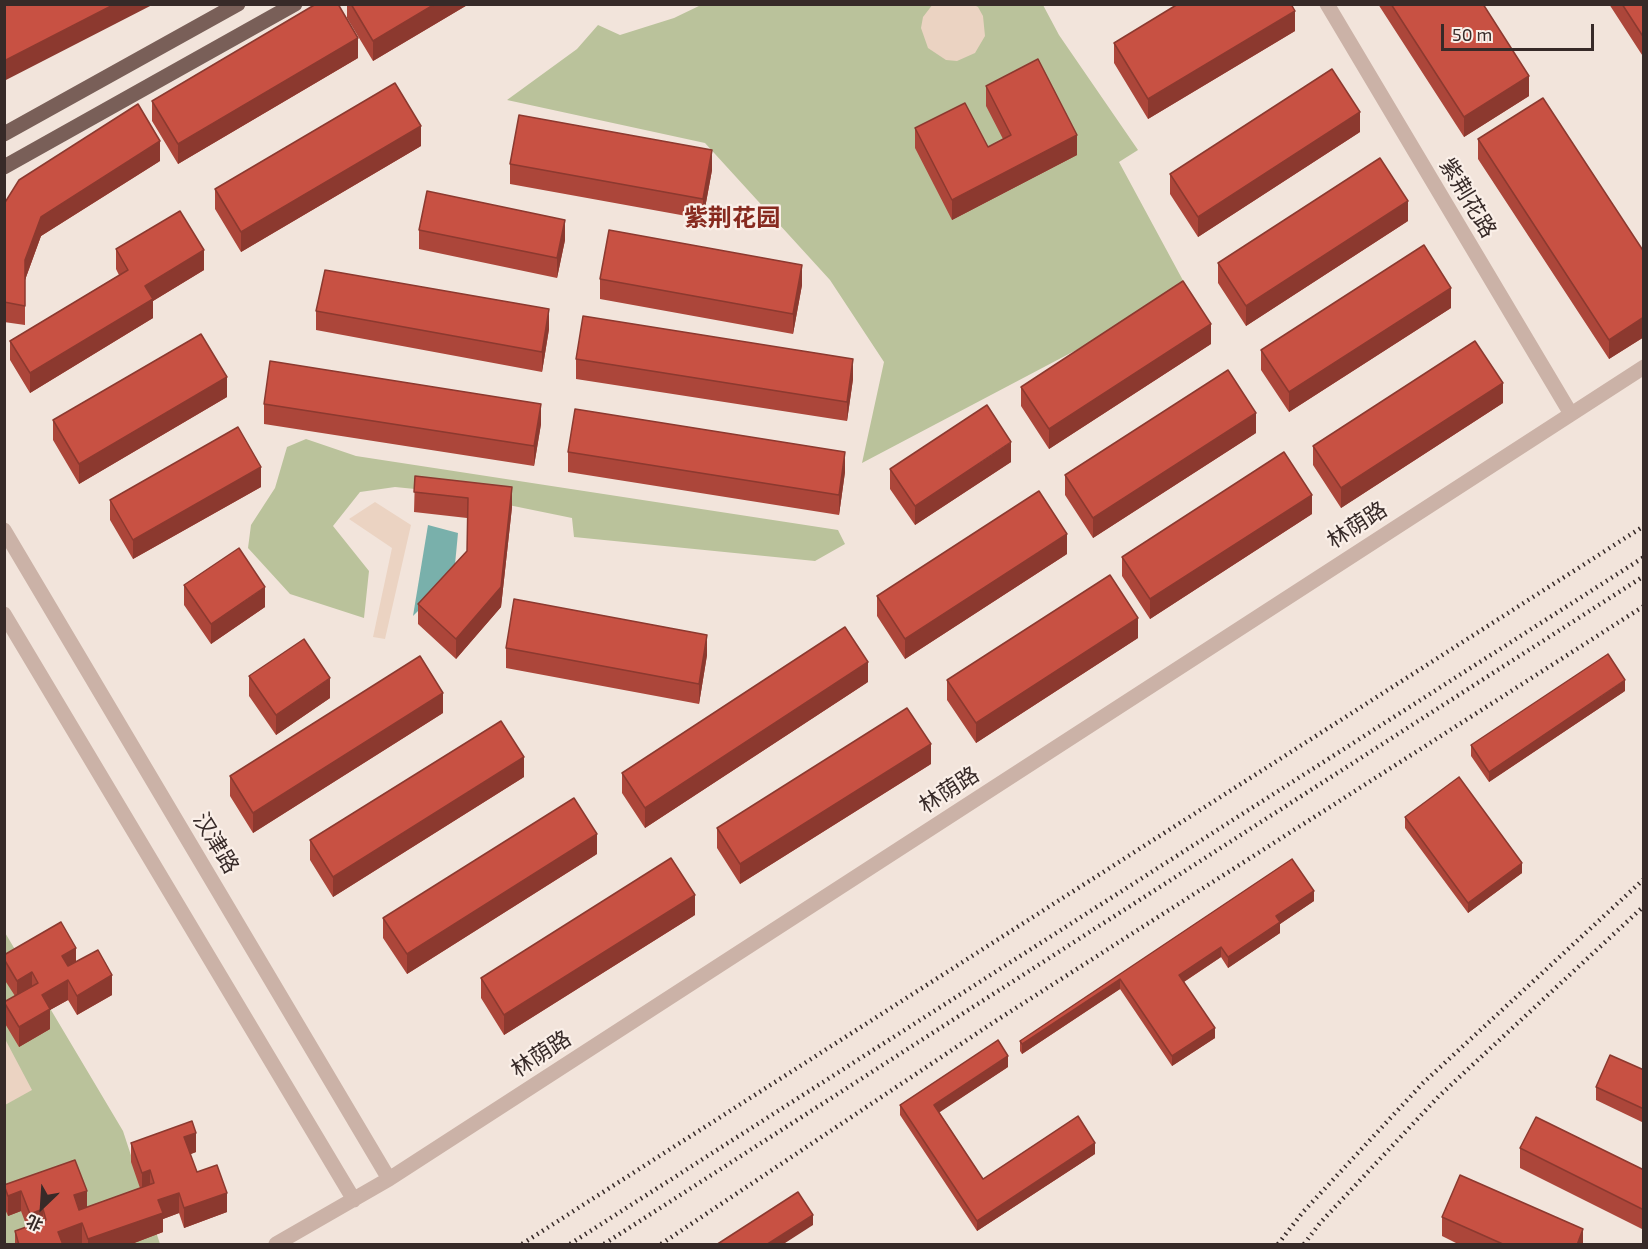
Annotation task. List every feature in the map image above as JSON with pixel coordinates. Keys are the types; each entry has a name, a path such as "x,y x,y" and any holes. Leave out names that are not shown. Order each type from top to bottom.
{"main road":[{"path":"4,134 238,4"},
{"path":"4,167 294,4"}],"street":[{"name":"紫荆花路","path":"1327,4 1571,414"},
{"name":"林荫路","path":"276,1245 389,1179 1644,367"},
{"name":"汉津路","path":"4,530 389,1179"},
{"path":"4,614 354,1200"}],"green space":[{"path":"701,5 1043,5 1059,35 1138,150 1119,162 1186,286 1137,318 862,463 884,362 830,280 705,143 507,100 577,49 598,25 620,35 674,18"},
{"path":"306,439 356,456 838,530 845,544 815,561 574,537 572,518 445,492 395,487 360,492 333,526 369,571 364,618 290,594 248,548 251,525 275,488 287,447"},
{"path":"4,931 123,1131 160,1244 5,1244"}],"shaded area":[{"path":"933,4 978,7 983,16 985,36 975,53 957,61 946,60 928,48 921,28 923,17"},
{"path":"375,502 411,525 385,639 373,637 392,548 349,519"},
{"path":"5,1039 32,1090 4,1105"}],"water":[{"path":"428,525 458,533 454,575 413,616"}],"building":[{"path":"4,4 115,4 4,61"},
{"path":"316,4 338,4 358,38 178,144 152,101"},
{"path":"351,4 435,4 373,41"},
{"path":"1178,4 1291,4 1295,11 1148,99 1114,43"},
{"path":"1391,4 1483,4 1529,76 1464,117"},
{"path":"1622,4 1644,4 1644,38"},
{"path":"1038,59 1077,135 952,200 915,128 965,103 988,147 1011,135 986,86"},
{"path":"1332,69 1360,112 1198,217 1170,174"},
{"path":"395,83 421,126 241,232 215,189"},
{"path":"1543,98 1644,252 1644,317 1609,340 1478,139"},
{"path":"138,104 160,141 41,217 25,260 25,306 4,302 4,204 19,180"},
{"path":"519,115 712,150 703,199 510,164"},
{"path":"1380,158 1408,201 1246,306 1218,263"},
{"path":"427,191 565,220 557,258 419,230"},
{"path":"180,211 204,250 145,286 153,299 30,373 10,341 128,270 116,249"},
{"path":"609,230 802,265 793,314 600,279"},
{"path":"1424,245 1451,288 1289,392 1261,350"},
{"path":"325,270 549,309 542,352 316,311"},
{"path":"1183,281 1211,324 1049,429 1021,387"},
{"path":"583,316 853,359 847,402 576,359"},
{"path":"201,334 227,377 79,464 53,420"},
{"path":"1475,341 1503,383 1341,488 1313,446"},
{"path":"270,361 541,404 534,446 264,404"},
{"path":"1228,370 1256,413 1093,518 1065,475"},
{"path":"987,405 1011,442 915,506 890,469"},
{"path":"575,409 845,452 839,495 568,452"},
{"path":"238,427 261,467 133,540 110,500"},
{"path":"1284,452 1312,495 1150,599 1122,557"},
{"path":"415,476 512,487 501,587 456,639 418,604 467,551 468,498 414,492"},
{"path":"1039,491 1067,534 905,639 877,596"},
{"path":"239,548 265,587 211,624 184,585"},
{"path":"1110,575 1138,618 976,723 947,680"},
{"path":"514,599 707,635 699,684 506,648"},
{"path":"845,627 868,662 645,808 622,773"},
{"path":"304,639 330,678 276,715 249,676"},
{"path":"1608,654 1625,680 1489,772 1471,745"},
{"path":"420,656 443,693 253,813 230,776"},
{"path":"907,708 931,744 740,864 717,828"},
{"path":"501,721 524,757 333,877 310,840"},
{"path":"1459,777 1522,863 1468,903 1405,817"},
{"path":"574,798 597,834 407,954 383,918"},
{"path":"671,858 695,895 504,1015 481,978"},
{"path":"1292,859 1314,891 1276,916 1280,922 1228,957 1221,947 1179,975 1215,1028 1172,1056 1120,979 1022,1044 1020,1041"},
{"path":"61,922 76,948 62,956 68,966 98,950 112,975 77,996 68,980 42,995 50,1009 19,1027 4,1002 38,983 32,972 17,981 4,955"},
{"path":"998,1040 1008,1056 934,1105 983,1179 1078,1116 1095,1143 977,1221 900,1105"},
{"path":"1610,1055 1644,1070 1644,1109 1596,1087"},
{"path":"1536,1117 1644,1170 1644,1210 1520,1148"},
{"path":"192,1121 196,1133 184,1137 197,1172 217,1165 227,1193 184,1208 179,1193 158,1200 163,1213 88,1239 82,1223 58,1232 63,1245 19,1245 15,1231 46,1220 43,1209 30,1214 21,1191 8,1196 4,1185 75,1160 87,1191 74,1195 79,1210 154,1183 150,1170 142,1173 131,1143"},
{"path":"1460,1175 1583,1229 1577,1245 1505,1245 1442,1217"},
{"path":"798,1192 813,1215 766,1245 716,1245"}],"railway":[{"path":"522,1244 1644,526"},
{"path":"570,1244 1644,557"},
{"path":"604,1244 1644,576"},
{"path":"661,1244 994,1022 1644,606"},
{"path":"1278,1244 1303,1212 1423,1083 1644,879"},
{"path":"1304,1244 1320,1223 1439,1096 1644,906"}],"district":[{"name":"紫荆花园","path":"732,218"}]}
